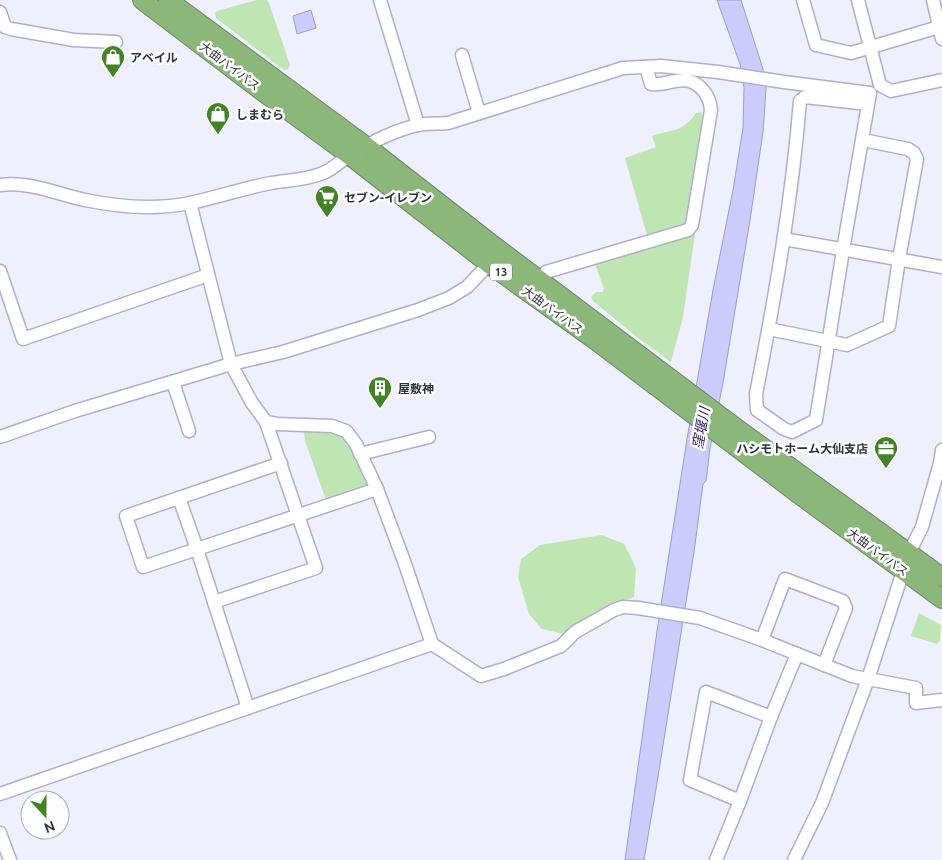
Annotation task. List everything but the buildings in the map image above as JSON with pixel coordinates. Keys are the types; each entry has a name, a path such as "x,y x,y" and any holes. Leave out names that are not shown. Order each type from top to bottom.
{"highway":[{"name":"大曲バイパス","path":"142,0 349,155 489,264 595,340 662,381"},
{"name":"大曲バイパス","path":"168,0 366,146 501,250 662,381 734,435 942,577"},
{"name":"大曲バイパス","path":"734,435 796,493 942,599"}],"street":[{"path":"380,0 418,125"},
{"path":"803,0 816,45 851,53 870,47 941,33 933,0"},
{"path":"862,1 870,47 873,94 843,250 816,420 792,432 784,429 757,410 756,394 784,239 800,101 805,97 873,94 891,92 942,80"},
{"path":"0,12 5,27 11,29 74,40 116,42"},
{"path":"462,55 479,113"},
{"path":"0,184 26,184 84,200 120,206 157,206 190,203 272,182 302,179 324,173 349,155 392,134 418,125 448,123 623,68 662,66 873,94"},
{"path":"546,272 688,230 692,226 711,110 710,102 698,85 688,80 659,85 651,84 646,67"},
{"path":"769,329 847,344 889,326 917,159 908,149 863,140"},
{"path":"190,203 231,364 252,403 266,422 316,568 214,602"},
{"path":"784,239 942,267"},
{"path":"0,437 75,411 231,364 283,352 418,310 449,298 466,287 489,264"},
{"path":"0,271 23,338 208,275"},
{"path":"172,382 189,431"},
{"path":"266,422 332,426 346,431 356,444 377,489 432,644 481,676 504,669 561,646 575,632 623,607 700,618 762,640 852,676 916,688 916,703 942,700"},
{"path":"360,454 429,437"},
{"path":"794,860 822,803 868,678 909,553 922,527 941,459"},
{"path":"281,463 126,516 143,567 377,489"},
{"path":"179,498 248,708"},
{"path":"762,640 785,579 843,601 846,608 824,665"},
{"path":"0,794 432,644"},
{"path":"716,860 797,654"},
{"path":"740,801 690,780 706,692 771,717"},
{"path":"0,833 10,860"}],"green space":[{"path":"257,0 267,0 269,3 290,65 288,69 281,68 216,18 215,13 217,11"},
{"path":"701,112 704,125 689,223 647,235 625,158 656,147 652,136 681,127 696,113"},
{"path":"690,233 695,234 683,317 671,362 593,301 591,297 596,292 603,292 604,289 595,264"},
{"path":"306,430 330,430 347,436 368,483 366,487 326,500 305,441 304,433"},
{"path":"602,535 624,544 631,557 636,569 634,597 598,613 564,634 542,629 529,614 518,577 521,559 540,545"},
{"path":"919,613 941,625 940,640 937,644 911,636"}],"water":[{"name":"窪堰川","path":"717,0 741,0 763,69 766,89 763,132 723,383 710,448 706,481 703,484 694,552 644,860 625,860 657,631 687,439 743,128 744,88 740,64"},
{"path":"311,10 316,28 297,34 293,16"}],"place":[{"name":"アベイル","path":"113,78"},
{"name":"しまむら","path":"218,135"},
{"name":"セブン-イレブン","path":"327,218"},
{"name":"屋敷神","path":"380,409"},
{"name":"ハシモトホーム大仙支店","path":"886,469"}]}
